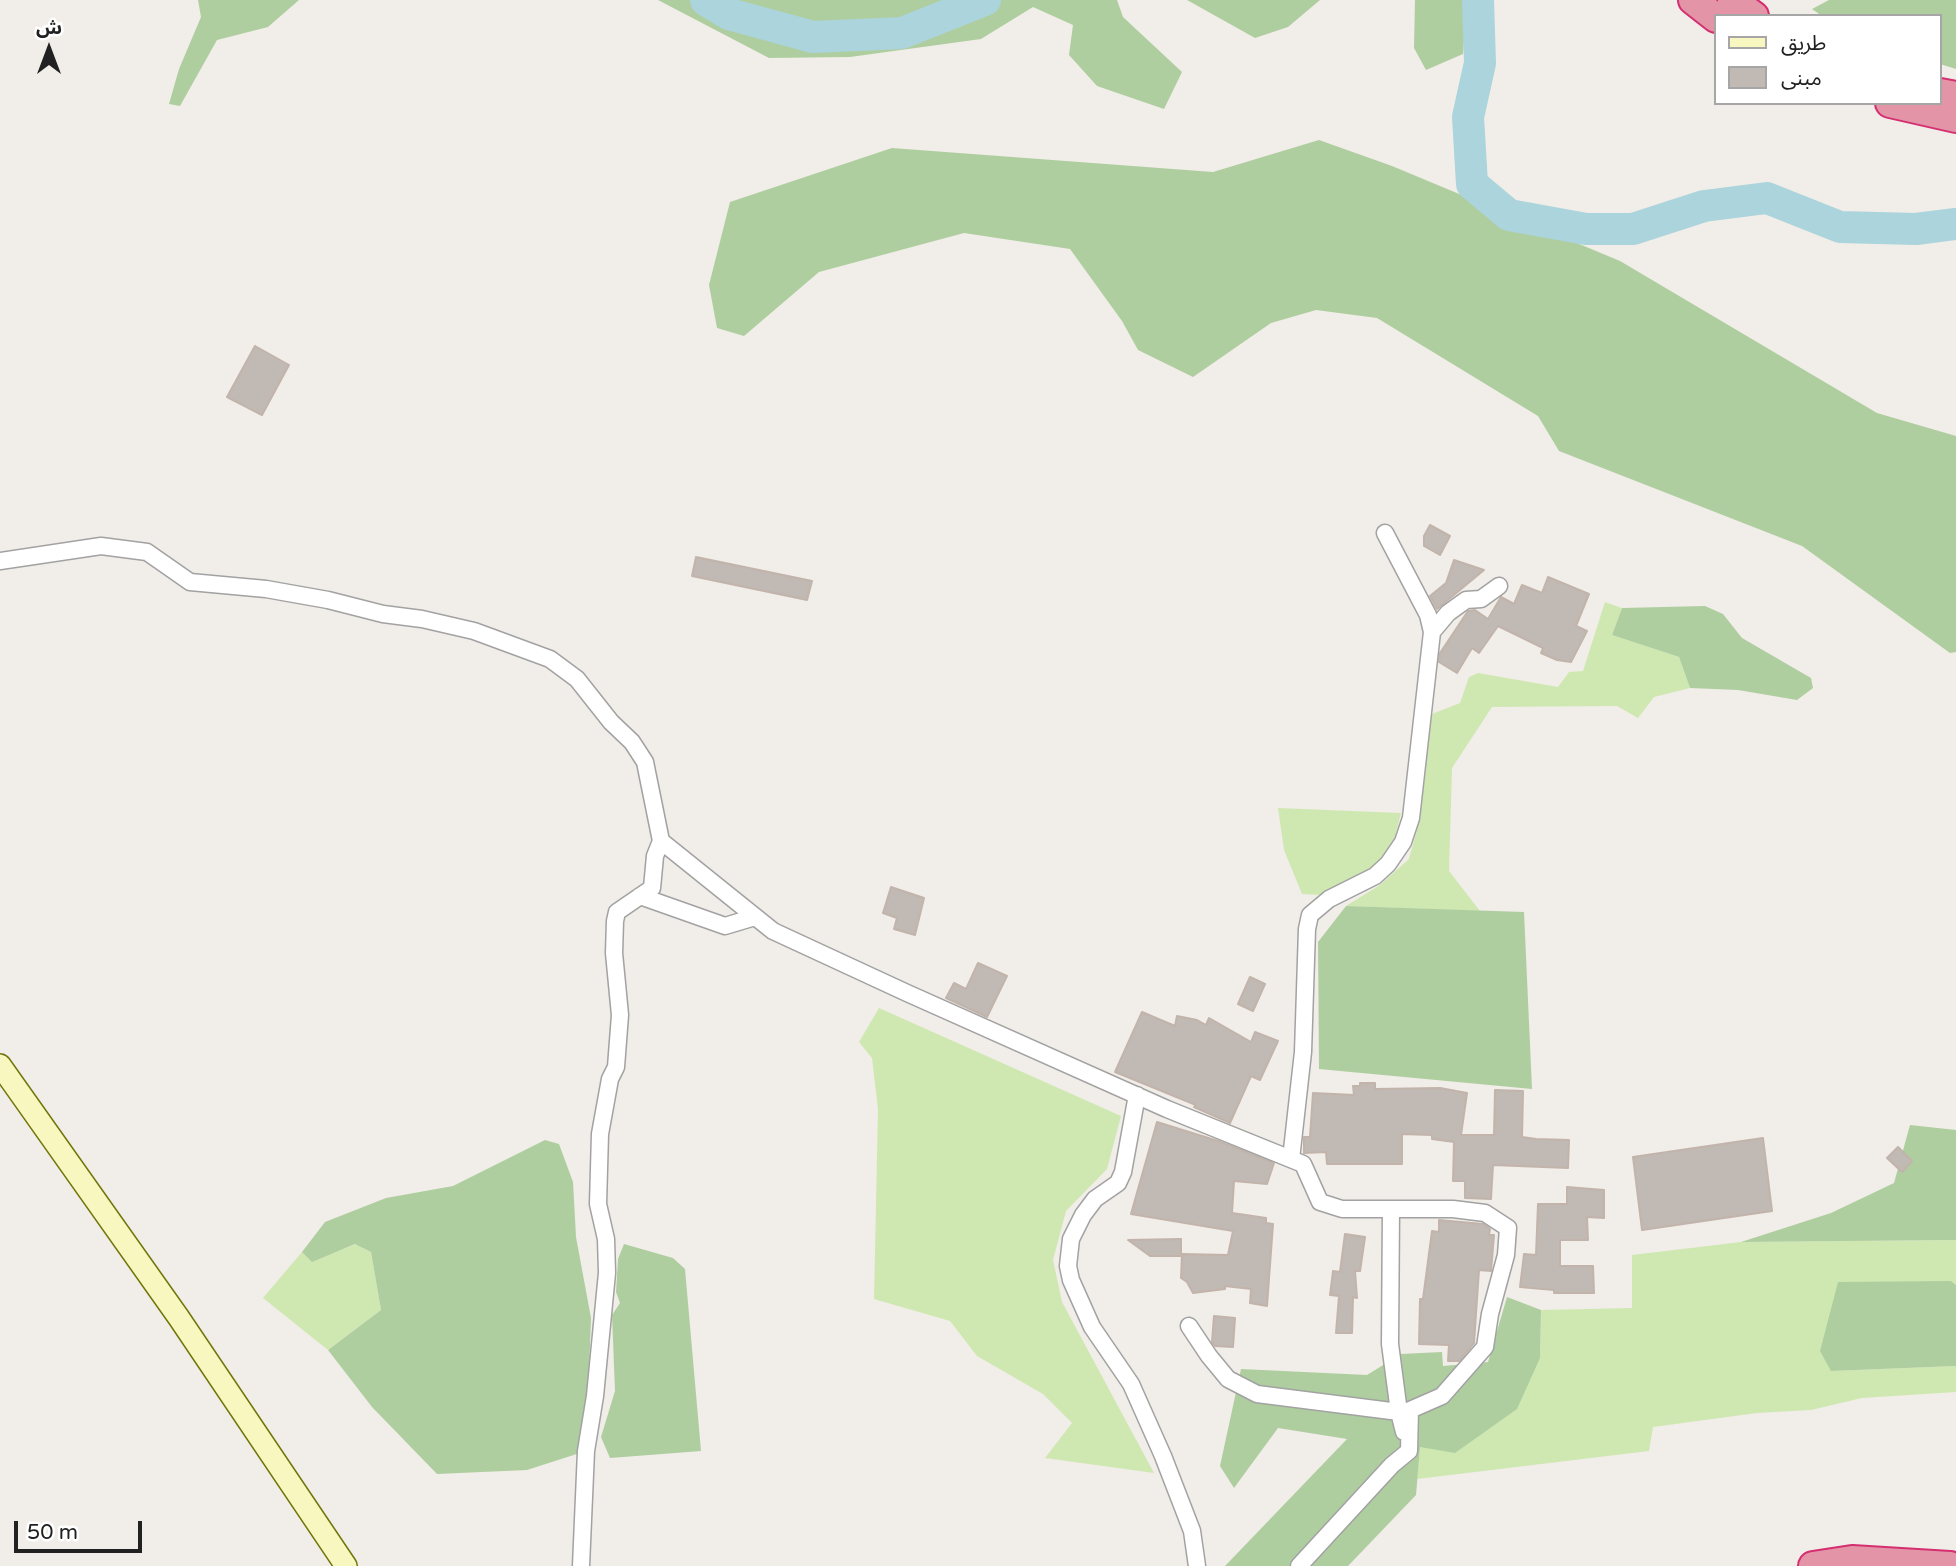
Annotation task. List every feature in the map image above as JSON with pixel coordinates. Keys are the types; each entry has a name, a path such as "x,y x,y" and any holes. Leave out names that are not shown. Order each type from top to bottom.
{"highway":[{"path":"1693,0 1714,16"},
{"path":"1732,0 1751,14"},
{"path":"1899,105 1956,118"},
{"path":"1813,1566 1852,1560 1950,1566"}],"main road":[{"path":"0,1065 179,1318 346,1566"}],"street":[{"path":"1292,1159 1303,1052 1307,929 1310,915 1329,899 1375,876 1388,864 1403,842 1411,818 1432,632 1428,615 1385,533"},
{"path":"0,561 101,546 147,552 190,582 265,589 474,631 550,659 577,679 611,722 632,742 645,762 661,841 655,856 652,888 617,912 614,930 620,1015 616,1067 610,1079 600,1133 598,1204 606,1239 607,1273 595,1396 586,1451 581,1566"},
{"path":"1432,632 1448,613 1466,600 1481,598 1499,586"},
{"path":"661,841 773,931 1137,1096 1303,1164 1320,1202 1342,1209 1453,1209 1485,1213 1508,1228 1506,1255 1490,1314 1485,1347 1442,1396 1410,1410 1409,1451 1392,1465 1299,1566"},
{"path":"640,896 725,926 755,916"},
{"path":"1137,1096 1123,1172 1118,1183 1095,1199 1083,1215 1071,1239 1068,1266 1071,1280 1092,1327 1131,1384 1163,1456 1192,1531 1197,1566"},
{"path":"1391,1209 1390,1344 1399,1412 1409,1451"},
{"path":"1189,1326 1228,1379 1257,1394 1399,1412"}],"green space":[{"path":"198,0 299,0 268,27 217,40 180,106 169,104 179,69 201,17"},
{"path":"658,0 1117,0 1123,17 1182,72 1164,109 1097,86 1069,55 1073,25 1033,7 981,39 850,57 769,58"},
{"path":"1187,0 1320,0 1288,27 1255,38"},
{"path":"1415,0 1467,0 1463,54 1426,70 1414,48"},
{"path":"1829,0 1956,0 1956,69 1942,65 1942,14 1819,14 1812,9"},
{"path":"1319,140 1392,166 1620,261 1877,413 1956,436 1956,652 1950,653 1802,546 1559,451 1538,416 1377,318 1316,310 1271,323 1193,377 1138,350 1122,321 1070,249 964,233 819,272 744,336 717,328 709,285 730,202 892,148 1213,172"},
{"path":"1605,602 1622,608 1612,635 1679,657 1690,688 1654,697 1638,718 1617,706 1492,707 1452,768 1449,871 1480,911 1346,906 1380,885 1409,859 1419,822 1427,716 1460,703 1469,677 1478,673 1558,687 1569,672 1583,671"},
{"path":"1705,606 1723,614 1742,638 1811,678 1813,688 1797,700 1738,690 1690,688 1679,657 1612,635 1622,608"},
{"path":"1278,808 1401,813 1393,844 1371,872 1321,895 1302,894 1284,850"},
{"path":"1346,906 1524,912 1532,1089 1319,1069 1318,942"},
{"path":"879,1008 1121,1116 1107,1169 1066,1211 1053,1260 1062,1302 1154,1473 1045,1458 1072,1423 1043,1394 977,1356 950,1321 874,1299 878,1109 872,1058 859,1042"},
{"path":"1910,1125 1956,1130 1956,1240 1741,1242 1831,1213 1894,1183"},
{"path":"545,1140 559,1144 573,1182 576,1237 591,1318 586,1451 527,1470 437,1474 372,1407 328,1350 381,1310 371,1252 355,1244 312,1262 302,1252 325,1222 386,1198 453,1186"},
{"path":"1956,1240 1956,1285 1951,1281 1831,1371 1956,1366 1956,1392 1862,1398 1811,1410 1757,1413 1653,1427 1649,1451 1417,1479 1420,1446 1540,1358 1541,1310 1632,1308 1632,1255 1741,1242"},
{"path":"356,1244 371,1252 381,1310 328,1350 263,1298 302,1252 312,1261"},
{"path":"624,1244 673,1258 685,1269 701,1451 610,1458 601,1437 615,1391 612,1315 620,1303 616,1292 618,1259"},
{"path":"1951,1281 1956,1285 1956,1366 1831,1371 1820,1351 1838,1282"},
{"path":"1507,1297 1541,1310 1540,1358 1517,1409 1455,1453 1420,1447 1416,1495 1348,1566 1225,1566 1347,1439 1278,1428 1234,1488 1220,1466 1241,1369 1367,1375 1401,1354 1442,1352 1443,1366 1488,1362"}],"building":[{"path":"255,346 289,365 262,415 227,397"},
{"path":"1430,525 1450,536 1440,555 1424,546 1424,536"},
{"path":"696,557 812,581 807,600 692,576"},
{"path":"1454,560 1484,570 1437,609 1430,596 1446,583"},
{"path":"1548,577 1589,594 1576,626 1587,631 1571,662 1557,660 1541,653 1543,648 1498,626 1479,653 1472,648 1457,673 1439,662 1440,653 1468,611 1475,610 1488,619 1501,597 1514,604 1522,585 1542,593"},
{"path":"891,887 924,898 915,935 894,929 897,918 883,913"},
{"path":"978,963 1007,976 987,1017 946,998 954,983 966,989"},
{"path":"1250,977 1265,984 1253,1011 1238,1004"},
{"path":"1142,1012 1175,1026 1177,1016 1197,1020 1206,1025 1209,1018 1251,1042 1255,1032 1278,1041 1260,1080 1251,1076 1230,1123 1194,1107 1196,1105 1115,1072"},
{"path":"1360,1083 1375,1083 1375,1089 1440,1088 1467,1093 1461,1135 1494,1135 1495,1090 1523,1091 1522,1137 1569,1140 1568,1168 1493,1165 1491,1199 1465,1198 1465,1181 1453,1181 1454,1142 1432,1139 1432,1135 1402,1134 1402,1164 1327,1164 1326,1152 1304,1153 1304,1137 1310,1137 1313,1093 1354,1095 1353,1086 1360,1086"},
{"path":"1157,1122 1218,1141 1274,1163 1267,1184 1234,1181 1232,1213 1266,1218 1266,1223 1273,1224 1267,1306 1250,1303 1251,1289 1225,1286 1225,1289 1193,1293 1187,1282 1181,1278 1182,1254 1228,1255 1233,1231 1131,1214"},
{"path":"1763,1138 1772,1211 1642,1230 1633,1157"},
{"path":"1898,1147 1912,1161 1902,1172 1887,1158"},
{"path":"1567,1187 1604,1190 1604,1218 1587,1217 1588,1240 1560,1240 1560,1266 1593,1266 1594,1293 1554,1293 1554,1290 1520,1287 1524,1254 1536,1255 1538,1204 1567,1204"},
{"path":"1439,1220 1483,1224 1490,1229 1489,1235 1494,1235 1491,1271 1479,1270 1474,1343 1459,1361 1448,1361 1449,1345 1419,1344 1420,1299 1423,1299 1432,1231 1439,1232"},
{"path":"1345,1234 1365,1237 1360,1271 1355,1271 1357,1298 1353,1297 1352,1333 1336,1333 1339,1296 1330,1295 1333,1271 1340,1272"},
{"path":"1181,1239 1181,1256 1150,1256 1128,1240"},
{"path":"1214,1316 1235,1318 1233,1347 1215,1346 1212,1342"}],"waterway":[{"path":"706,0 729,14 813,37 902,33 985,0"},
{"path":"1478,0 1480,63 1468,117 1472,184 1509,215 1586,229 1633,229 1704,206 1767,198 1840,227 1916,229 1956,224"}]}
